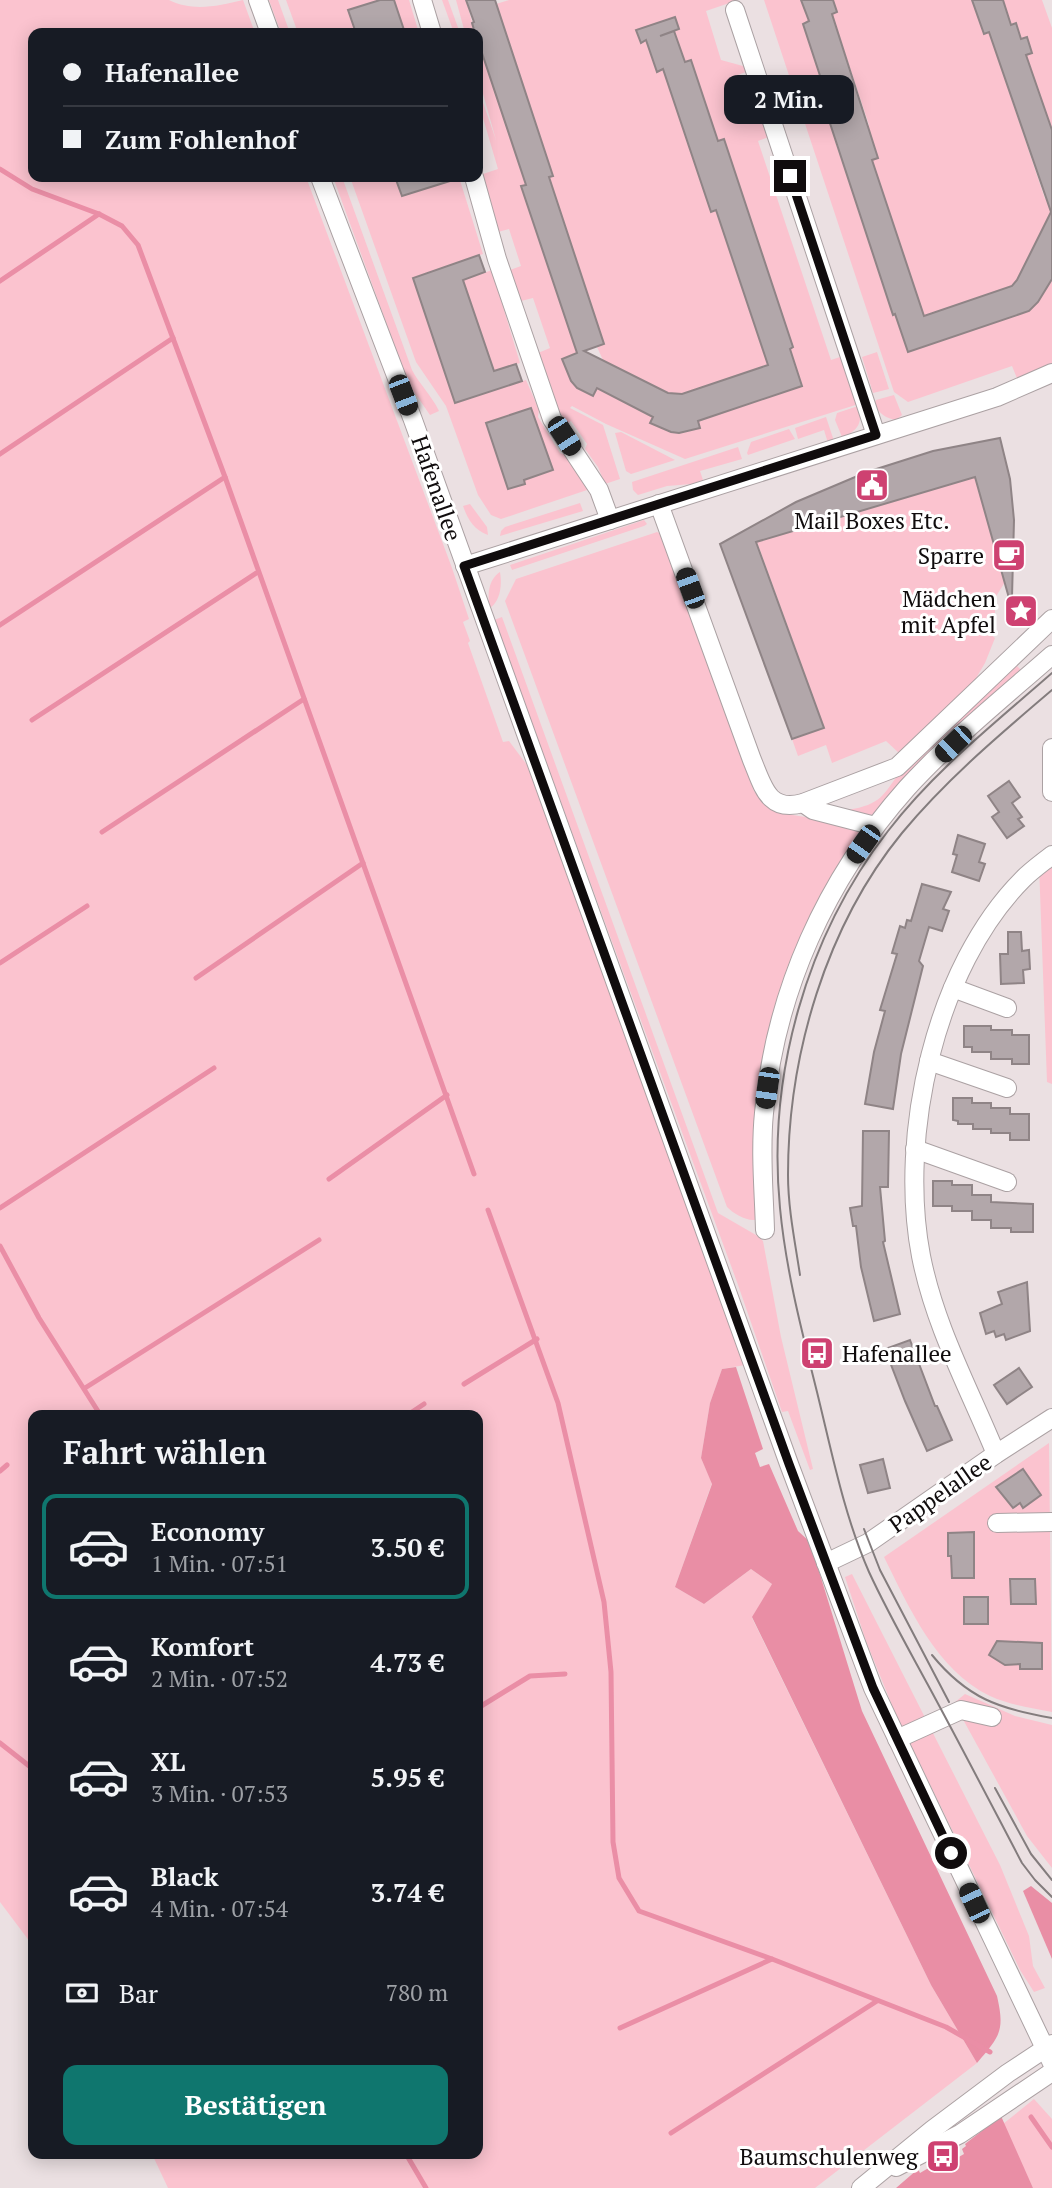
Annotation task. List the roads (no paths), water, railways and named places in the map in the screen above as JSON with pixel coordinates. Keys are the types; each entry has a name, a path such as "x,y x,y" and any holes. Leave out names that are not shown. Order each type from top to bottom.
{"street":[{"path":"258,0 268,28"},
{"path":"422,0 430,28"},
{"path":"735,10 876,435"},
{"name":"Hafenallee","path":"322,182 413,420 873,1688 1049,2052"},
{"path":"475,182 479,226 552,419 599,490 610,520"},
{"path":"464,566 997,397 1052,373"},
{"path":"659,504 766,794 778,804 792,806 803,803 897,766 1052,619"},
{"path":"765,1230 764,1115 771,1061 783,1010 811,934 838,880 875,826 926,770 1052,655"},
{"path":"1052,748 1052,792"},
{"path":"803,803 813,810 875,826"},
{"path":"996,1454 962,1379 929,1290 917,1221 915,1149 922,1089 953,988 974,946 998,909 1023,879 1052,855"},
{"path":"953,988 1007,1009"},
{"path":"929,1061 1007,1088"},
{"path":"915,1149 1007,1182"},
{"name":"Pappelallee","path":"826,1563 876,1538 1052,1418"},
{"path":"997,1523 1052,1522"},
{"path":"897,1740 961,1710 992,1717"},
{"path":"865,2185 932,2130 1049,2052"},
{"path":"865,2185 960,2134 1052,2071"}],"waterway":[{"path":"0,169 32,189 99,214 122,226 138,245 225,477 474,1174"},
{"path":"0,281 99,214"},
{"path":"0,454 173,338"},
{"path":"0,625 225,477"},
{"path":"32,720 258,572"},
{"path":"102,832 304,699"},
{"path":"196,978 363,863"},
{"path":"0,963 87,906"},
{"path":"0,1208 214,1068"},
{"path":"329,1179 447,1095"},
{"path":"488,1210 558,1403 604,1602 611,1672 613,1842 619,1878 639,1911 772,1959 946,2027 990,2052"},
{"path":"85,1388 319,1240"},
{"path":"0,1246 39,1318 97,1410"},
{"path":"464,1384 537,1339"},
{"path":"415,1410 424,1404"},
{"path":"0,1471 7,1465"},
{"path":"483,1705 530,1676 565,1674"},
{"path":"0,1743 28,1765"},
{"path":"620,2028 772,1959"},
{"path":"671,2133 877,2001"},
{"path":"1031,2117 1052,2147"},
{"path":"409,2159 426,2188"}],"tram line":[{"path":"1052,673 966,748 925,788 888,831 859,872 814,962 798,1009 780,1108 778,1158 780,1208 795,1301 839,1484 860,1550 890,1615 1022,1863 1052,1897"},
{"path":"800,1275 789,1200 790,1130 804,1039 816,994 833,950 875,869 902,833 955,776 1052,690"},
{"path":"864,1529 880,1570 949,1702"},
{"path":"932,1655 958,1682 985,1699 1016,1710 1052,1718"},
{"path":"995,1788 1031,1854 1052,1880"}],"place":[{"name":"Mail Boxes Etc.","path":"872,485"},
{"name":"Sparre","path":"1009,555"},
{"name":"Mädchen mit Apfel","path":"1021,611"},
{"name":"Hafenallee","path":"817,1353"},
{"name":"Baumschulenweg","path":"943,2156"}]}
